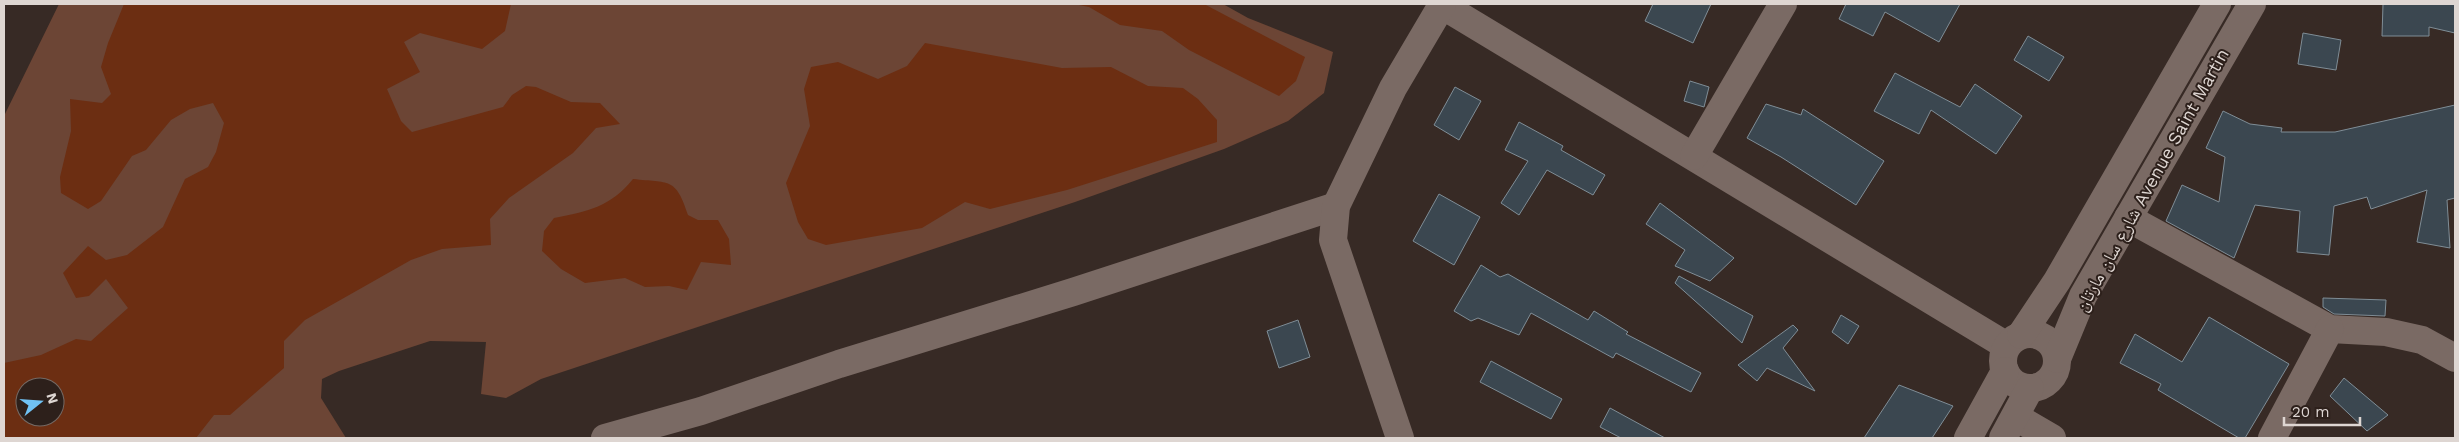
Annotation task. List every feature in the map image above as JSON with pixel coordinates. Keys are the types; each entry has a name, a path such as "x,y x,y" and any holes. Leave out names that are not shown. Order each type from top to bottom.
{"street":[{"path":"1694,156 1783,4"},
{"name":"شارع سان مارتان Avenue Saint Martin","path":"1968,438 2011,351 2057,281 2216,4"},
{"name":"شارع سان مارتان Avenue Saint Martin","path":"2057,359 2084,296 2252,4"},
{"path":"1400,438 1332,240 1336,206 1393,88 1441,5 1694,156 2011,351"},
{"path":"605,438 701,411 839,364 1073,292 1336,206"},
{"path":"2128,218 2330,329 2386,332 2422,340 2455,358"},
{"path":"2272,438 2330,329"},
{"path":"2030,334 2046,339 2052,346 2057,359 2056,368 2048,382 2030,388 2017,385 2009,379 2011,351 2030,334"},
{"path":"2030,388 2010,427 2052,438"}],"shaded area":[{"path":"59,4 1223,4 1248,18 1333,52 1324,93 1288,121 1224,149 1075,202 541,379 506,398 481,394 486,342 430,341 339,371 322,379 321,398 346,438 4,438 4,116"},
{"path":"124,4 511,4 505,31 482,49 420,33 404,42 420,72 387,89 401,121 412,132 503,107 512,95 526,86 536,87 571,102 600,103 620,124 596,128 573,153 509,198 490,219 491,245 442,249 411,260 305,320 284,341 284,368 230,415 214,415 196,438 4,438 4,363 41,355 76,339 91,341 128,308 106,279 89,296 76,298 63,273 88,246 106,260 127,255 163,227 185,179 208,167 216,152 224,123 213,103 190,109 171,120 146,150 132,156 101,201 88,209 61,193 60,177 71,131 70,99 102,103 111,94 101,67 108,43"},
{"path":"1074,4 1204,4 1305,57 1296,81 1279,96 1189,50 1162,31 1120,25 1089,7"},
{"path":"925,43 1062,68 1111,67 1148,86 1183,88 1198,99 1217,120 1217,142 1067,190 990,209 965,202 922,228 826,245 808,239 798,222 786,183 810,126 804,89 811,67 838,62 878,79 907,66"},
{"path":"633,179 669,184 679,194 688,215 698,220 718,220 729,239 731,265 701,262 687,290 669,286 645,287 625,278 585,283 561,269 542,251 544,231 554,218 588,210 607,202"}],"building":[{"path":"1653,4 1711,4 1693,43 1645,21"},
{"path":"1846,4 1960,4 1939,42 1885,12 1873,36 1839,19"},
{"path":"2383,4 2455,4 2455,33 2429,27 2429,36 2382,36"},
{"path":"2303,33 2341,40 2336,70 2298,64"},
{"path":"2028,36 2064,57 2049,81 2014,60"},
{"path":"1895,73 1960,107 1975,84 2022,116 1996,154 1931,110 1919,134 1874,111"},
{"path":"1690,81 1709,87 1704,107 1684,101"},
{"path":"1455,87 1481,101 1459,140 1434,125"},
{"path":"1766,104 1801,115 1803,109 1884,161 1856,205 1781,157 1747,138"},
{"path":"2455,105 2455,198 2447,200 2450,248 2417,242 2427,190 2371,209 2367,197 2334,206 2329,255 2297,252 2300,211 2255,205 2234,258 2166,221 2182,185 2219,202 2225,157 2206,148 2223,111 2250,124 2282,128 2281,132 2335,132"},
{"path":"1519,122 1563,146 1561,150 1605,175 1593,195 1547,170 1519,215 1501,203 1528,161 1505,150"},
{"path":"1439,194 1480,217 1454,265 1413,241"},
{"path":"1660,203 1734,258 1710,281 1675,266 1685,250 1646,224"},
{"path":"1481,265 1500,277 1508,274 1588,320 1594,311 1628,332 1626,334 1701,373 1691,392 1616,353 1613,358 1531,313 1519,335 1478,318 1471,321 1454,311"},
{"path":"1679,276 1753,316 1742,343 1675,283"},
{"path":"2323,298 2386,300 2385,316 2334,314 2323,307"},
{"path":"1841,315 1859,326 1848,344 1832,332"},
{"path":"2209,317 2289,364 2245,438 2239,438 2158,390 2161,384 2120,363 2135,334 2182,362"},
{"path":"1298,320 1310,357 1279,368 1267,331"},
{"path":"1793,325 1798,330 1783,348 1815,391 1767,368 1757,381 1738,365"},
{"path":"1491,361 1562,399 1551,419 1480,382"},
{"path":"2344,378 2388,415 2367,431 2330,396"},
{"path":"1899,385 1953,406 1932,438 1864,438"},
{"path":"1610,408 1665,438 1621,438 1600,427"}]}
